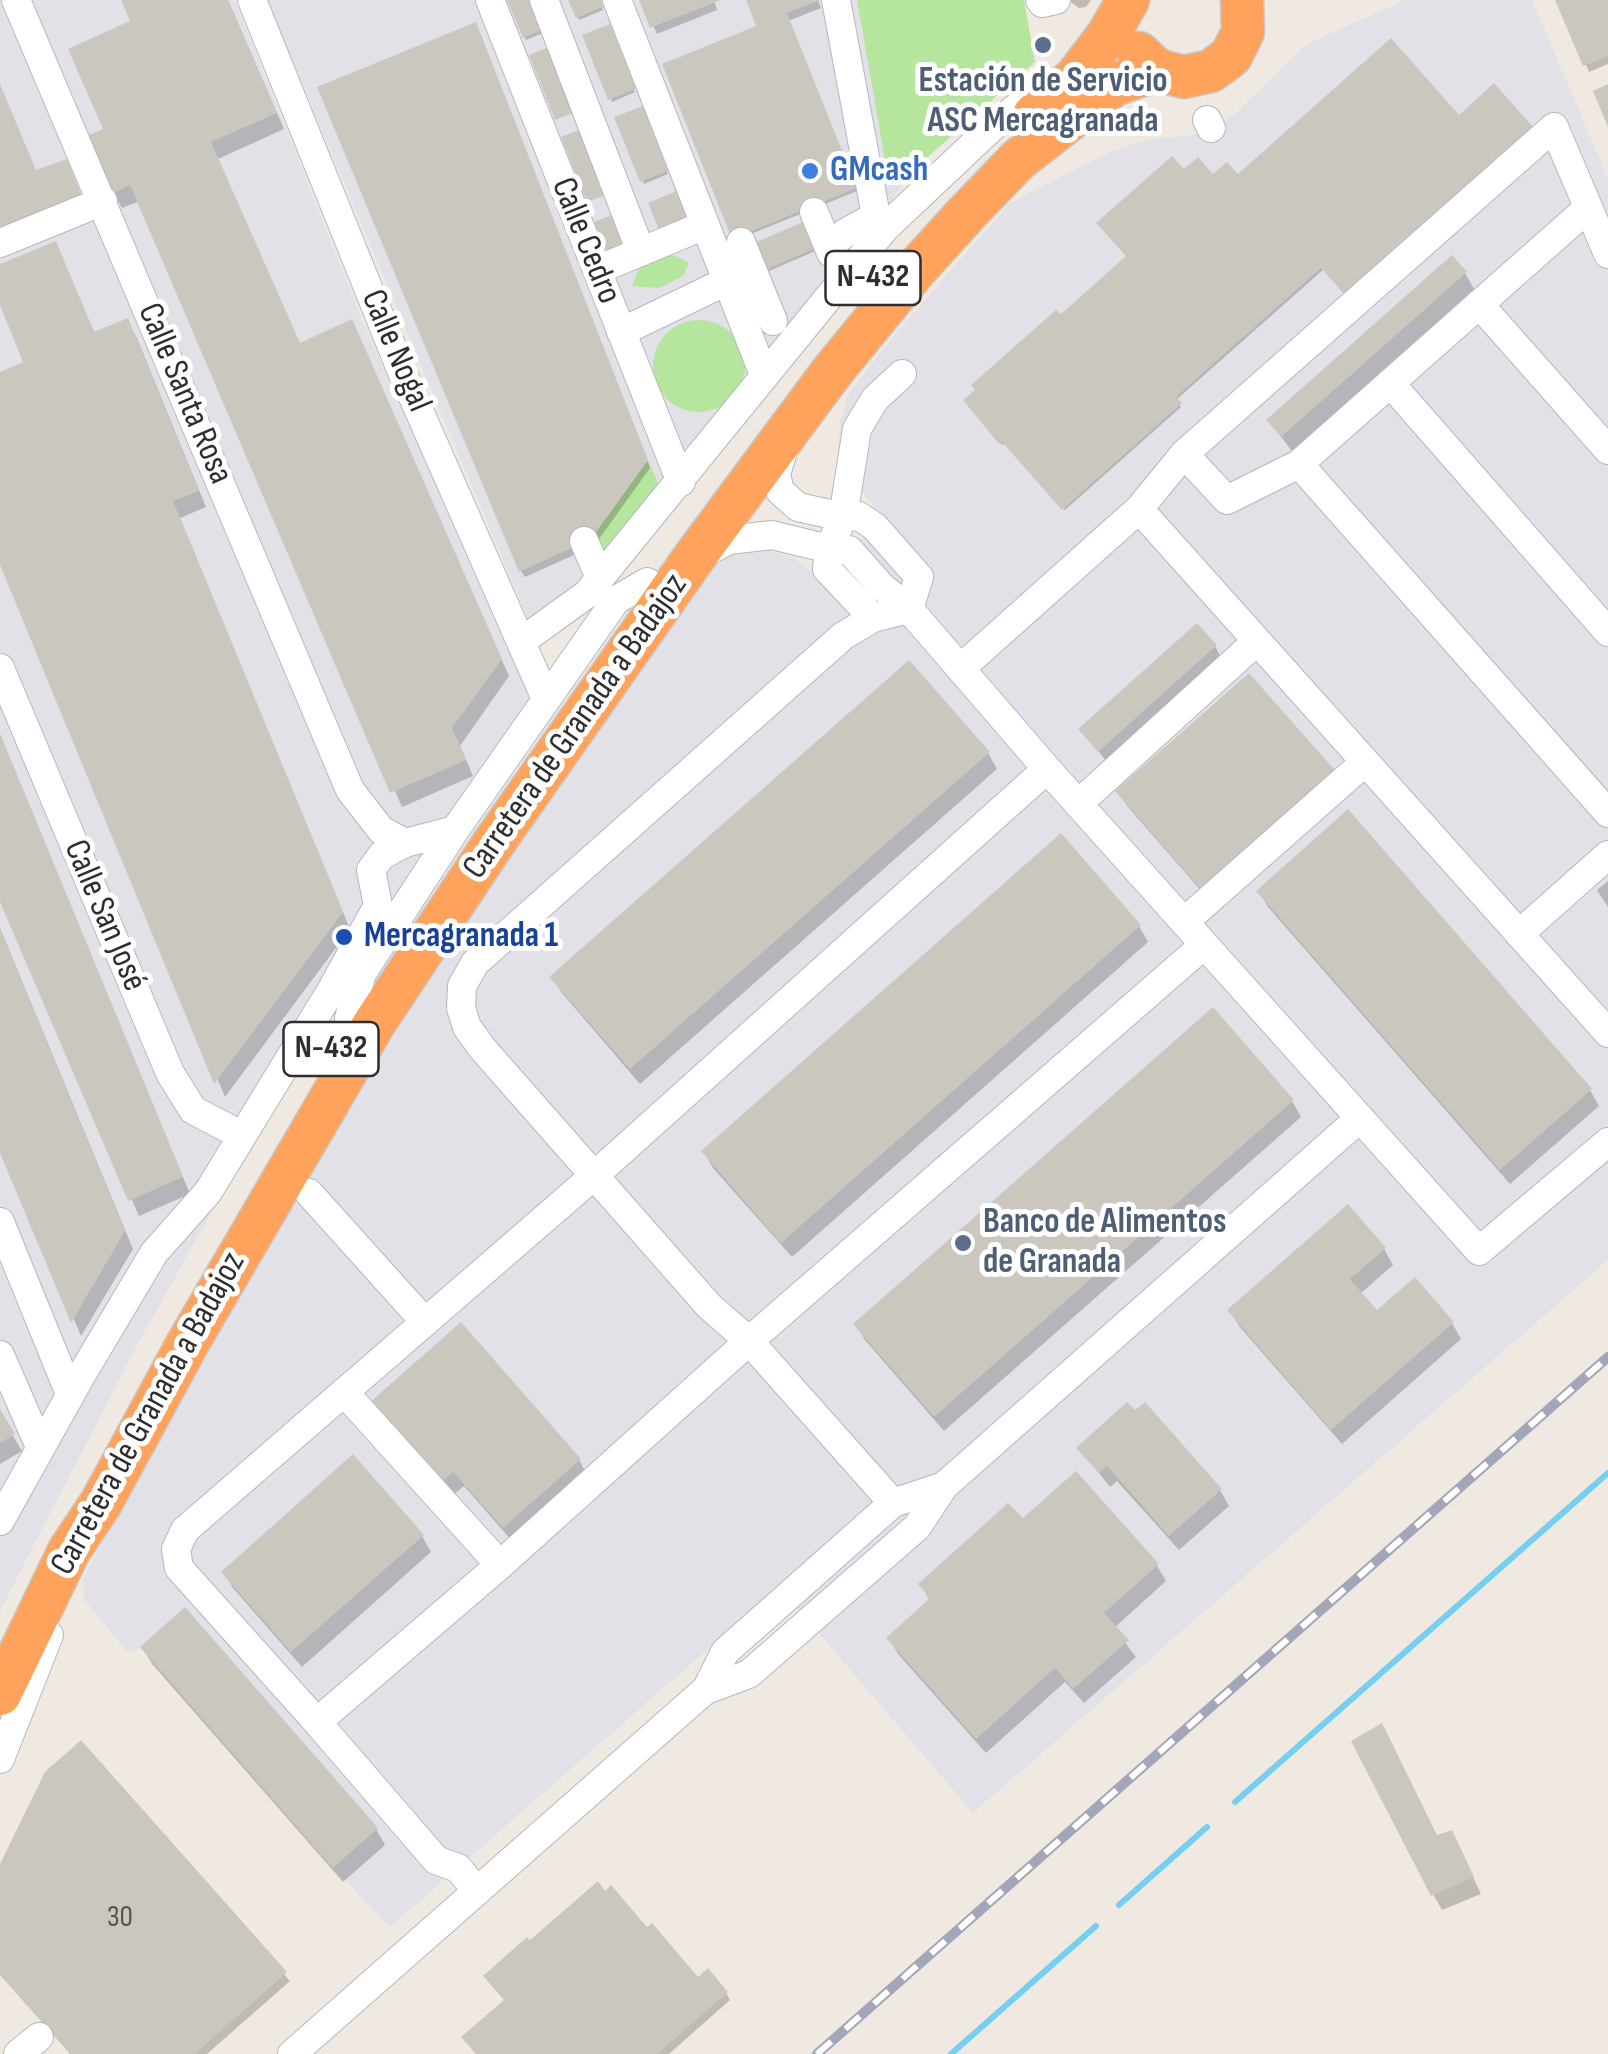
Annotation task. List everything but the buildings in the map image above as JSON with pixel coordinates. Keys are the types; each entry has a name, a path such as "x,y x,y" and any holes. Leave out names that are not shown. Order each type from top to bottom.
{"highway":[{"name":"N-432","path":"1128,0 1126,26 1134,48 1157,70 1184,77 1211,71 1231,56 1243,16 1272,0"},
{"name":"Carretera de Granada a Badajoz","path":"0,1652 170,1319 349,1018 503,786 796,376 898,244 1076,77 1108,35 1128,0"},
{"name":"Carretera de Granada a Badajoz","path":"0,1694 69,1552 101,1504 198,1324 374,1024 493,844 693,559 830,373 916,269 1018,160 1114,85 1157,70"}],"street":[{"name":"Calle Santa Rosa","path":"16,0 350,790 380,830 405,842"},
{"name":"Calle Nogal","path":"252,0 402,372 546,699"},
{"name":"Calle Cedro","path":"490,0 681,482"},
{"path":"544,0 649,248"},
{"path":"563,0 649,248"},
{"path":"616,0 764,375"},
{"path":"836,0 881,222"},
{"path":"1040,0 1056,0"},
{"path":"522,640 587,594 681,482 881,222 1069,63 1091,54"},
{"path":"962,668 1139,508 1184,454 1554,127 1608,254"},
{"path":"0,243 104,201"},
{"path":"1184,454 1227,500 1300,464 1588,208"},
{"path":"814,212 830,250 845,233 881,222"},
{"path":"597,270 705,225"},
{"path":"742,242 773,320"},
{"path":"621,332 727,281"},
{"path":"1479,304 1608,450"},
{"path":"902,374 875,400 857,429 843,516 829,549 827,568 848,590 889,614 962,668 1078,804 1479,1251 1608,1142"},
{"path":"1390,383 1608,632"},
{"path":"790,429 776,474 780,492 798,507 843,516 907,585 889,614 843,636 475,963 462,986 461,1008 467,1027 709,1306 749,1341 893,1503"},
{"path":"1300,464 1608,814"},
{"path":"1139,508 1608,1034"},
{"path":"693,559 730,540 772,535 849,550 882,587 889,614"},
{"path":"584,541 600,578"},
{"path":"0,1520 154,1253 208,1192 332,988 455,830 616,600 647,582"},
{"path":"843,636 848,590"},
{"path":"522,640 559,656 577,654"},
{"path":"1078,804 1257,641"},
{"name":"Calle San José","path":"0,668 170,1074 193,1110 241,1135"},
{"path":"1184,922 1366,762"},
{"path":"477,1891 458,1868 436,1860 179,1568 176,1549 185,1530 596,1174 1047,769"},
{"name":"Calle Santa Rosa","path":"350,790 380,922"},
{"path":"371,870 382,855 405,842 455,830"},
{"path":"1519,934 1608,855"},
{"path":"349,1018 380,922"},
{"path":"317,1722 1204,945"},
{"path":"292,2054 1360,1118"},
{"path":"309,1192 425,1322"},
{"path":"0,1222 28,1290 76,1384"},
{"path":"0,1354 40,1447"},
{"path":"344,1392 500,1565"},
{"path":"706,1690 725,1652 893,1503 944,1486"},
{"path":"0,1760 101,1504"}],"shaded area":[{"path":"0,0 235,0 363,322 536,698 300,1054 135,1349 0,1611"},
{"path":"267,0 887,0 918,166 614,557 577,590 528,619"},
{"path":"1405,0 1532,0 1608,179 1608,1260 973,1813 779,1587 390,1927 333,1868 140,1648 128,1653 84,1599 83,1579 214,1333 295,1193 499,870 710,569 738,552 766,550 790,556 819,576 884,519 844,471 838,454 840,421 848,395 888,342 1010,203 1110,152 1149,139 1193,135 1211,128 1234,115 1309,43"}],"green space":[{"path":"857,0 1024,0 1035,62 903,179 888,177"},
{"path":"659,254 689,263 683,276 659,288 632,286 646,258"},
{"path":"699,320 717,323 732,333 742,348 742,384 732,399 717,409 699,412 681,409 666,399 656,384 653,366 656,348 666,333 681,323"},
{"path":"648,460 660,488 607,551 601,550 591,539"}],"waterway":[{"path":"1235,1802 1608,1473"},
{"path":"1119,1905 1207,1827"},
{"path":"951,2054 1096,1926"}],"railway":[{"path":"817,2054 1608,1357"}],"place":[{"name":"Estación de Servicio ASC Mercagranada","path":"1043,45"},
{"name":"GMcash","path":"810,171"},
{"name":"Mercagranada 1","path":"344,937"},
{"name":"Banco de Alimentos de Granada","path":"963,1243"}]}
